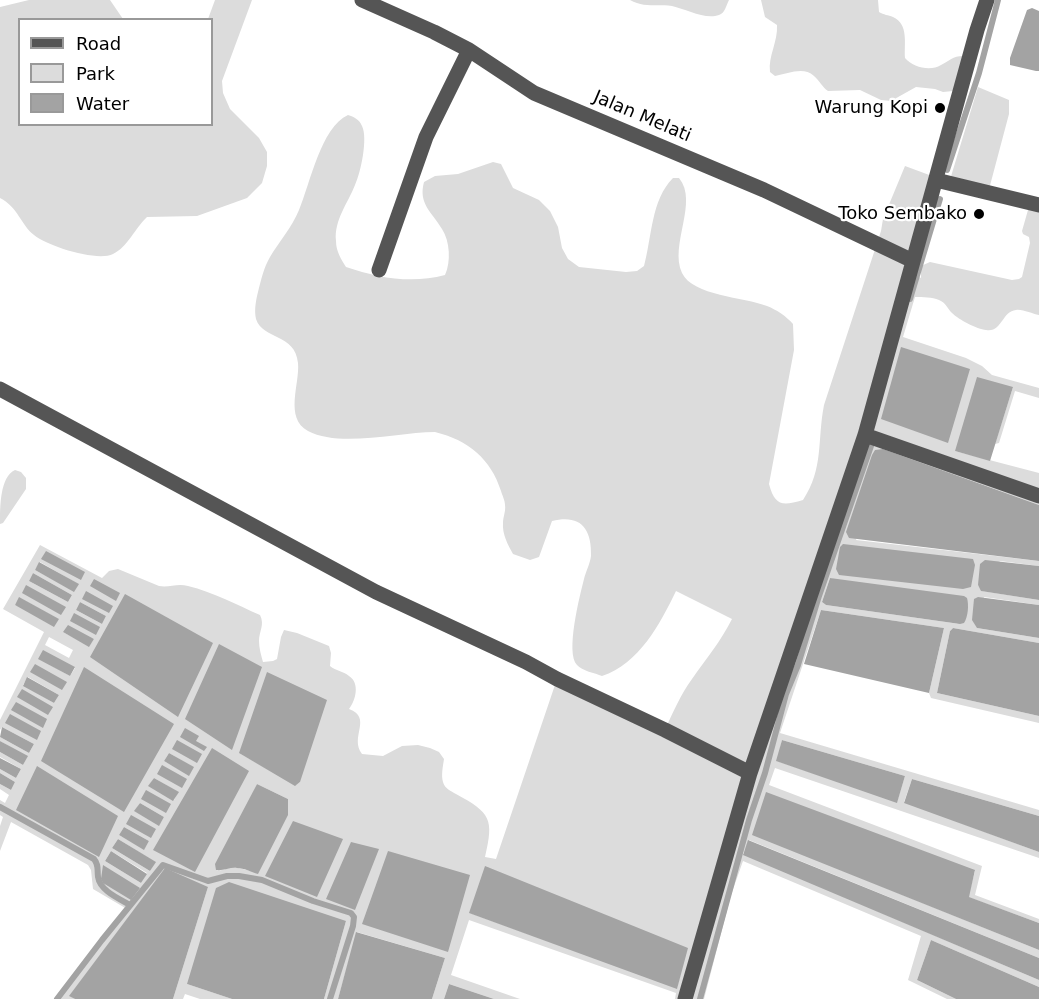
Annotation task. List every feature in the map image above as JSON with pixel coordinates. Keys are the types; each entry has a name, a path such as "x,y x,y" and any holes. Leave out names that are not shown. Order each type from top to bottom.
{"street":[{"name":"Jalan Melati","path":"362,0 469,50 534,93 764,190 913,261"},
{"path":"686,999 750,772 865,435 987,0"},
{"path":"379,270 426,137 469,50"},
{"path":"936,180 1039,206"},
{"path":"0,389 376,592 526,662 557,680 750,772"},
{"path":"865,435 1039,496"}],"green space":[{"path":"29,0 110,0 122,18 18,18 18,126 213,126 213,18 208,18 215,0 252,0 222,81 223,93 230,109 259,138 267,152 267,166 262,183 247,198 197,216 147,217 123,247 106,256 72,252 34,235 11,206 0,198 0,7"},
{"path":"630,0 729,0 723,13 708,16 672,6 645,5"},
{"path":"761,0 878,0 879,12 898,20 904,29 905,58 912,64 932,68 963,56 953,91 943,92 916,87 891,101 881,100 860,90 828,91 810,73 795,72 775,76 770,72 770,66 777,25 765,17"},
{"path":"978,87 1009,100 1009,114 988,193 949,183"},
{"path":"348,115 356,119 362,126 364,138 363,155 357,179 337,226 337,248 346,267 383,277 420,279 445,275 449,258 447,239 424,202 423,196 424,182 435,176 458,174 493,162 501,164 513,188 539,200 550,211 558,227 562,248 568,259 579,267 626,272 637,271 644,266 653,219 660,197 673,178 679,178 686,199 679,262 682,273 688,281 697,287 720,295 767,306 793,324 794,350 769,484 774,497 780,503 803,500 810,488 819,454 824,405 883,219 905,166 932,176 910,273 921,278 921,266 930,262 1012,280 1019,279 1022,277 1030,243 1029,237 1022,231 1030,203 1039,205 1039,315 1022,310 1011,311 999,325 986,330 959,318 939,300 915,297 903,337 966,358 982,366 992,375 1039,388 1039,398 1015,391 999,443 995,444 1013,387 955,451 1039,473 1039,505 883,449 856,540 1039,561 1039,566 1000,561 978,585 982,591 1039,600 1039,605 984,597 977,628 1039,638 1039,643 953,628 950,631 937,693 1039,716 1039,723 931,698 929,693 944,628 821,610 780,733 1039,810 1039,816 912,779 904,802 1039,852 1039,858 775,768 769,785 982,866 975,895 1039,919 1039,923 968,897 975,871 752,834 1039,950 1039,958 749,840 743,854 1039,980 1039,987 931,940 917,980 956,999 947,999 908,980 921,936 743,861 731,895 704,999 675,999 676,993 469,920 451,975 520,999 494,999 449,984 444,999 432,999 445,958 357,932 338,999 324,999 346,921 187,984 232,999 200,999 185,994 183,999 173,999 208,887 70,996 75,999 58,999 127,909 93,889 91,870 88,865 11,822 0,851 0,826 3,817 0,815 0,800 5,803 9,795 0,789 0,784 11,790 15,782 0,773 0,769 16,778 21,769 0,757 0,752 23,765 27,757 0,741 0,737 29,753 34,744 2,727 0,730 0,720 44,632 3,609 40,545 102,578 109,571 118,569 159,586 184,585 216,595 260,615 262,625 259,644 263,662 277,659 284,630 329,646 330,666 347,674 355,683 354,701 349,709 359,717 358,741 362,754 383,756 402,746 418,745 439,752 444,759 442,776 445,786 477,807 487,818 489,834 485,857 496,859 557,679 665,730 684,691 732,619 676,591 647,641 627,662 602,676 585,670 577,665 572,649 577,610 591,556 589,538 582,525 570,520 552,521 539,557 530,560 513,554 503,531 505,503 497,480 484,460 468,446 435,432 353,439 321,436 308,431 301,425 295,409 298,371 296,353 285,341 260,326 256,319 255,305 266,265 296,216 324,143 330,131","holes":["40,562 78,584 74,591 35,570","33,573 72,595 68,602 29,581","830,578 960,624 826,605 822,602","20,598 59,620 15,605","80,602 106,616 102,624 76,610","63,632 94,639 89,646","49,637 73,650 69,658 45,645","38,658 74,667 70,676","28,677 59,695 54,703 23,685","782,740 905,776 897,802 777,761","169,753 193,767 189,775 164,761","239,753 300,782 296,785","154,778 178,792 174,800 149,786","257,784 288,799 250,871 240,868 216,870","140,803 164,817 159,825 135,811","124,827 149,841 144,849 119,835","118,839 155,862 150,871 112,848","111,851 147,873 141,883 105,861","470,913 687,948 677,988"]},
{"path":"15,470 21,472 26,478 26,489 3,523 0,524 4,485 6,479"}],"water":[{"path":"1032,8 1039,11 1039,71 1010,65 1010,58 1027,10"},
{"path":"901,347 970,369 948,443 881,419"},
{"path":"977,377 1013,387 990,461 955,451"},
{"path":"883,449 1039,505 1039,561 849,538 846,532 872,455 875,450"},
{"path":"843,544 973,559 975,565 971,587 963,589 839,575 836,569 840,547"},
{"path":"46,551 85,572 81,580 41,559"},
{"path":"985,560 1039,566 1039,600 981,591 978,585 980,564"},
{"path":"39,562 79,584 74,592 35,570"},
{"path":"33,573 72,595 68,602 29,581"},
{"path":"830,578 964,596 968,601 968,611 964,623 960,624 826,605 822,602"},
{"path":"94,579 120,593 116,601 90,586"},
{"path":"26,585 66,607 61,615 22,593"},
{"path":"86,591 113,606 109,613 82,599"},
{"path":"125,594 213,643 178,717 90,657"},
{"path":"19,597 59,619 54,627 15,605"},
{"path":"978,597 1039,605 1039,638 977,628 972,620 974,599"},
{"path":"80,602 106,616 102,624 76,610"},
{"path":"821,610 944,628 929,693 804,664"},
{"path":"74,613 100,627 96,635 70,621"},
{"path":"68,625 94,639 89,647 63,632"},
{"path":"953,628 1039,643 1039,716 937,693 950,631"},
{"path":"219,644 262,667 232,750 185,719"},
{"path":"43,650 75,667 70,676 38,659"},
{"path":"35,664 67,682 62,690 30,672"},
{"path":"84,667 174,724 124,812 41,761"},
{"path":"267,672 327,700 300,782 295,786 239,753"},
{"path":"27,677 59,695 54,703 23,686"},
{"path":"22,689 53,707 48,715 17,697"},
{"path":"16,702 47,719 43,728 11,710"},
{"path":"10,714 41,731 37,740 5,723"},
{"path":"2,727 34,744 29,753 0,737"},
{"path":"185,728 199,736 196,741 207,747 204,751 180,737"},
{"path":"177,740 202,754 197,763 172,749"},
{"path":"782,740 905,776 897,803 776,761"},
{"path":"0,741 28,756 23,765 0,752"},
{"path":"212,748 249,771 195,872 153,850"},
{"path":"169,753 194,767 189,776 164,761"},
{"path":"0,758 21,769 16,778 0,769"},
{"path":"162,765 187,779 182,788 157,774"},
{"path":"37,766 118,816 99,857 16,810"},
{"path":"0,773 15,782 11,790 0,784"},
{"path":"154,778 179,792 173,801 148,786"},
{"path":"912,779 1039,816 1039,852 904,803"},
{"path":"257,784 288,799 288,815 258,874 240,868 216,870 215,864"},
{"path":"146,790 171,804 166,813 141,799"},
{"path":"766,792 975,870 969,897 1039,923 1039,950 752,835"},
{"path":"140,803 164,817 159,826 134,811"},
{"path":"131,815 156,829 151,838 126,824"},
{"path":"293,821 343,839 317,897 265,876"},
{"path":"124,827 149,841 144,850 119,835"},
{"path":"118,839 156,862 150,871 112,848"},
{"path":"748,840 1039,958 1039,980 743,855"},
{"path":"351,842 379,849 355,910 326,899"},
{"path":"111,851 147,874 141,883 105,861"},
{"path":"388,851 470,875 448,952 362,924"},
{"path":"103,865 140,888 131,900 103,883 101,879"},
{"path":"485,866 688,948 677,989 469,913"},
{"path":"165,868 208,887 173,999 75,999 69,996"},
{"path":"229,882 346,921 324,999 232,999 187,984 216,888"},
{"path":"356,932 445,958 432,999 338,999"},
{"path":"931,940 1039,987 1039,999 956,999 917,980"},
{"path":"449,984 494,999 444,999"}],"waterway":[{"path":"947,170 979,73 998,0"},
{"path":"910,299 940,199"},
{"path":"700,999 786,694 798,665 819,596 871,446"},
{"path":"0,807 94,859 102,886 130,905"},
{"path":"57,999 163,865 208,881 227,876 262,880 313,901 351,913 354,917 353,926 330,999"}],"place":[{"name":"Warung Kopi","path":"940,108"},
{"name":"Toko Sembako","path":"979,214"}]}
